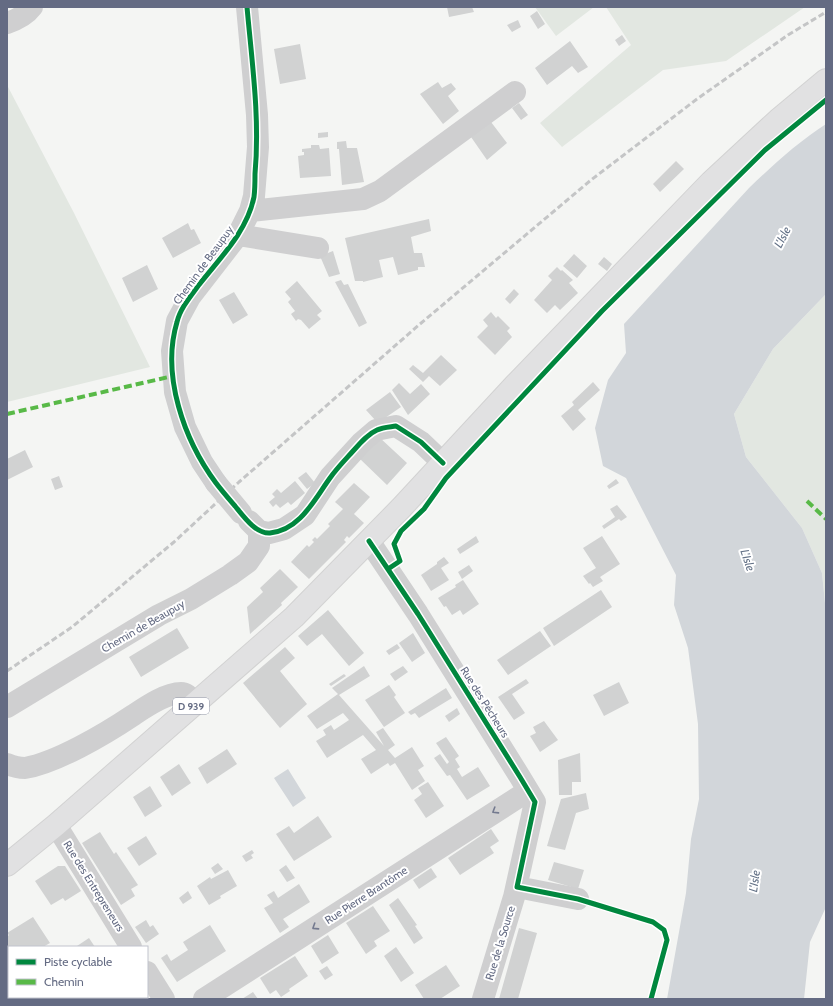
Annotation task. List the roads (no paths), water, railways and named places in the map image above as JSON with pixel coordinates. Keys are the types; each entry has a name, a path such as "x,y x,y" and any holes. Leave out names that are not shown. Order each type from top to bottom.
{"main road":[{"name":"D 939","path":"7,865 56,825 294,617 369,541 525,374 712,182 778,120 826,80"}],"street":[{"path":"7,23 17,20 32,7"},
{"name":"Chemin de Beaupuy","path":"7,707 159,614 192,599 230,575 248,562 259,546 259,531 241,514 216,483 202,462 185,427 175,392 172,351 177,321 190,298 238,235 252,203 258,147 257,115 246,7"},
{"path":"252,203 364,199 380,191 515,92"},
{"path":"252,203 357,190 371,186 442,132"},
{"path":"238,235 318,248"},
{"path":"259,531 269,533 284,530 305,515 330,477 362,442 376,430 396,426 421,442 443,463"},
{"name":"Rue des Pêcheurs","path":"369,541 421,620 535,802 517,887"},
{"path":"7,764 24,768 48,761 116,727 141,710 172,694 182,692 187,694 194,703"},
{"name":"Rue Pierre Brantôme","path":"204,999 528,791"},
{"name":"Rue des Entrepreneurs","path":"56,825 130,946"},
{"path":"517,887 578,899"},
{"name":"Rue de la Source","path":"483,999 517,887"},
{"path":"148,974 164,999"}],"water":[{"name":"L'Isle","path":"826,124 826,294 773,349 734,414 746,457 802,528 822,573 826,613 826,907 810,942 804,999 667,999 686,893 691,839 699,799 698,724 688,648 674,605 676,575 626,478 603,466 595,428 608,380 626,353 624,324 749,188 796,146"},
{"path":"288,769 306,798 293,807 274,778"}],"railway":[{"path":"7,671 72,627 174,542 239,482 420,324 591,180 697,99 788,35 826,12"}]}
